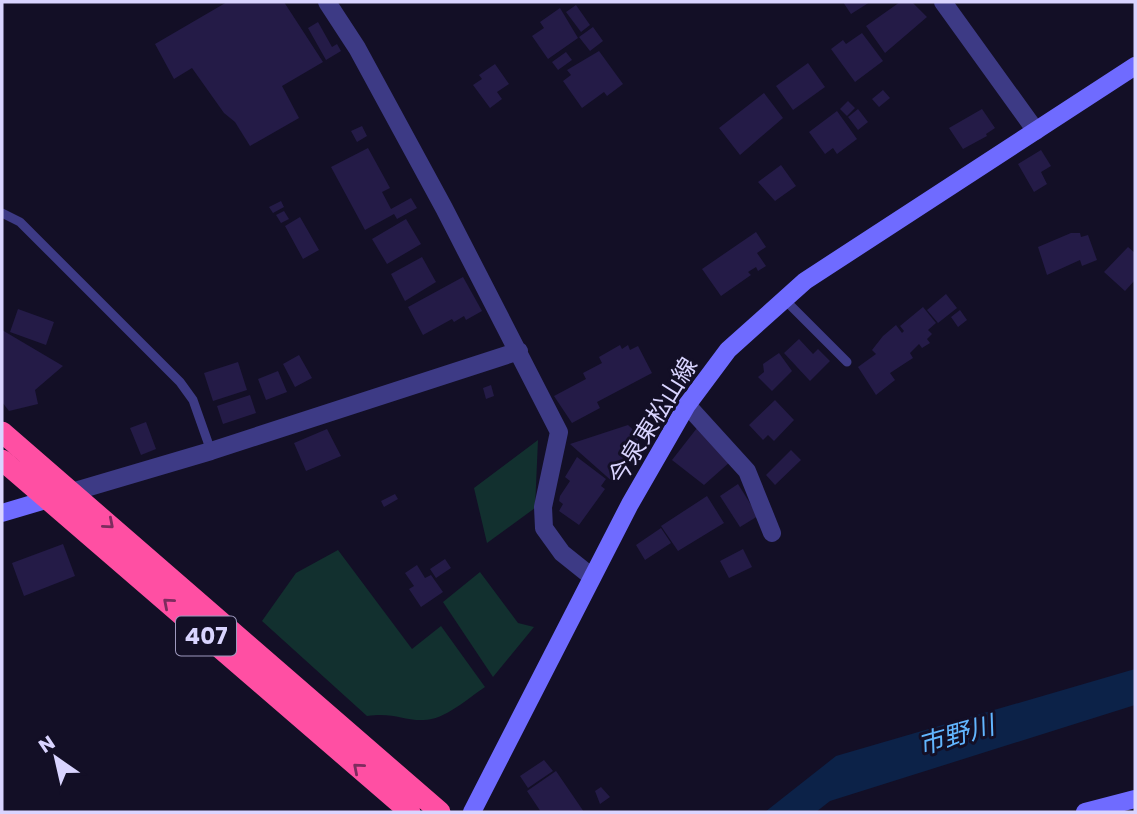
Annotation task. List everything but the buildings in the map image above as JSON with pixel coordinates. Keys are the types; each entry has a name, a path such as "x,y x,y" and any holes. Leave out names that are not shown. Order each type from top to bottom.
{"highway":[{"name":"407","path":"2,432 440,812"},
{"name":"407","path":"2,460 410,812"}],"main road":[{"name":"今泉東松山線","path":"472,812 592,577 687,405 728,350 782,298 1135,66"},
{"path":"2,513 72,492"},
{"path":"1085,812 1135,799"}],"street":[{"path":"327,2 377,85 519,351 559,432 543,507 544,527 562,553 592,577"},
{"path":"943,2 1036,131"},
{"path":"72,492 211,451 519,351"},
{"path":"687,405 747,471 772,533"}],"lane":[{"path":"2,213 20,222 180,382 193,400 211,451"},
{"path":"782,298 848,362"}],"green space":[{"path":"538,440 535,508 487,543 474,488"},
{"path":"338,550 412,649 441,626 485,687 439,717 415,720 384,715 367,716 262,621 296,573"},
{"path":"480,572 518,623 534,627 493,677 443,602"}],"water":[{"name":"市野川","path":"1135,669 1135,705 830,801 816,812 765,812 836,756"}]}
